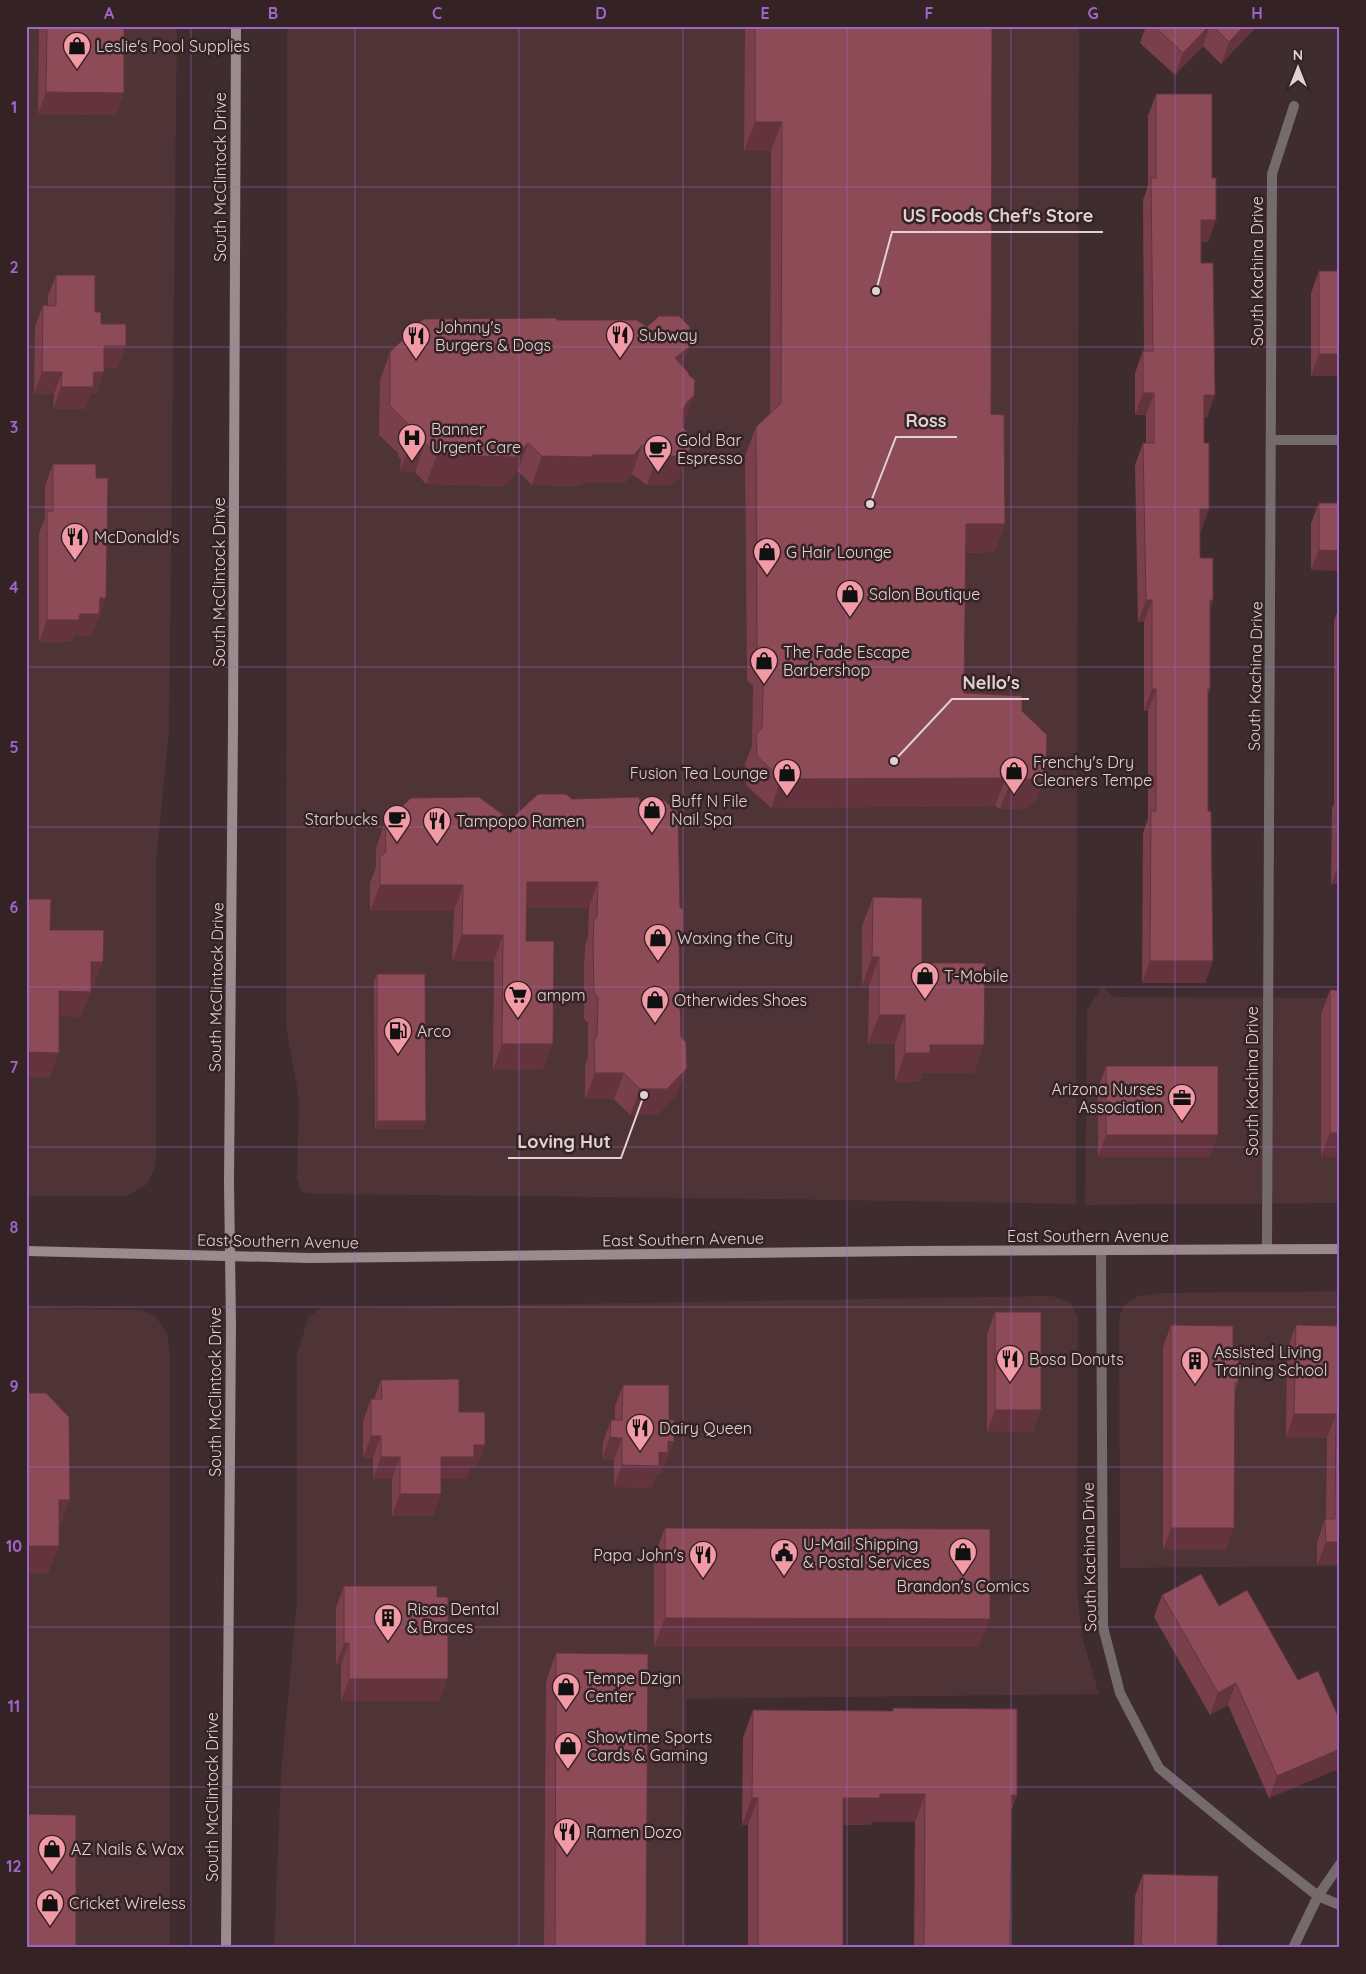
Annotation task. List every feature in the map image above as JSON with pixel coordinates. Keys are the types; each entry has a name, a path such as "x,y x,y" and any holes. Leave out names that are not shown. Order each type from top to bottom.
{"main road":[{"name":"South McClintock Drive","path":"226,1948 236,26"},
{"name":"East Southern Avenue","path":"26,1251 320,1258 910,1251 1101,1252 1340,1249"}],"street":[{"name":"South Kachina Drive","path":"1267,1249 1272,174 1294,106"},
{"path":"1272,440 1340,440"},
{"name":"South Kachina Drive","path":"1101,1252 1103,1627 1120,1693 1160,1768 1318,1896 1340,1905"},
{"path":"1293,1948 1318,1896 1340,1864"}],"shaded area":[{"path":"26,26 177,26 169,731 156,863 156,1155 154,1171 146,1185 127,1196 26,1196"},
{"path":"287,26 1079,26 1076,1204 319,1194 305,1193 301,1190 297,1178 299,1099 286,1027"},
{"path":"1102,986 1114,997 1340,998 1340,1203 1085,1205 1087,1010"},
{"path":"1340,1291 1340,1566 1120,1568 1119,1318 1124,1305 1138,1296 1161,1293"},
{"path":"1052,1296 1071,1303 1078,1318 1077,1590 1082,1636 1099,1694 686,1699 685,1948 274,1948 281,1774 297,1601 297,1355 308,1318 321,1308"},
{"path":"26,1308 141,1310 156,1317 167,1333 170,1355 170,1948 26,1948"}],"building":[{"name":"Leslie's Pool Supplies","path":"47,26 124,26 124,93 46,92"},
{"path":"755,26 992,26 991,414 1004,415 1005,524 966,524 964,693 1022,696 1022,711 1047,735 1046,773 1039,779 781,779 757,756 756,735 762,727 764,657 757,651 756,427 781,403 782,122 755,122"},
{"path":"1154,26 1209,26 1183,53"},
{"path":"1213,26 1244,26 1229,42"},
{"path":"1156,94 1212,94 1212,178 1216,178 1216,220 1201,220 1201,263 1213,263 1215,395 1204,395 1204,443 1209,443 1209,509 1200,509 1200,558 1213,558 1213,600 1210,600 1210,689 1208,689 1208,811 1211,811 1213,961 1150,961 1151,811 1156,811 1156,689 1152,689 1152,600 1146,600 1143,443 1154,443 1154,393 1143,393 1143,351 1153,351 1151,178 1156,178"},
{"path":"1319,271 1340,271 1340,354 1319,354"},
{"path":"56,275 95,275 95,312 101,312 101,324 126,324 126,346 104,346 104,372 94,372 93,387 61,387 62,372 42,372 43,305 56,306"},
{"path":"659,316 679,316 690,327 689,347 675,358 695,380 694,396 687,402 683,410 683,428 690,434 690,450 680,456 657,456 642,445 634,455 593,455 591,457 542,456 528,443 516,457 437,455 425,443 410,443 412,430 390,406 390,352 410,333 410,329 424,319 556,318 557,320 637,320 647,327"},
{"name":"McDonald's","path":"53,464 96,464 96,478 108,478 106,598 100,598 99,614 80,614 79,620 47,620 47,511 53,511"},
{"path":"1319,503 1340,503 1340,551 1319,550"},
{"path":"538,794 566,794 572,799 638,797 641,801 664,800 678,813 680,907 683,910 683,930 679,934 681,1037 686,1042 687,1068 667,1089 640,1089 624,1073 595,1073 594,1040 597,1036 598,997 594,993 593,941 594,920 597,917 598,882 527,882 526,941 554,941 553,1044 502,1044 503,935 462,935 463,885 380,885 380,857 386,852 385,822 411,798 479,797 510,820"},
{"name":"T-Mobile","path":"873,897 922,898 922,963 985,963 984,1045 930,1045 930,1053 905,1053 905,1015 879,1015 879,957 872,957"},
{"path":"26,899 51,899 50,930 104,930 103,962 91,962 91,992 59,991 59,1053 26,1052"},
{"name":"Arco","path":"377,974 425,974 426,1121 377,1121"},
{"path":"1330,990 1340,990 1340,1133 1330,1133"},
{"name":"Arizona Nurses Association","path":"1106,1066 1218,1066 1218,1135 1106,1135"},
{"name":"Bosa Donuts","path":"995,1312 1041,1312 1041,1410 995,1410"},
{"path":"1337,1322 1340,1322 1340,1542 1326,1542 1325,1519 1335,1519 1336,1414 1294,1414 1296,1325 1337,1326"},
{"path":"1171,1325 1233,1326 1233,1353 1239,1353 1238,1382 1235,1382 1234,1528 1171,1528"},
{"path":"459,1379 459,1412 485,1412 485,1445 474,1445 474,1457 441,1457 441,1494 400,1494 400,1457 381,1457 381,1436 371,1436 371,1399 382,1399 381,1380"},
{"name":"Dairy Queen","path":"623,1385 669,1385 669,1420 674,1420 674,1442 668,1441 668,1453 659,1452 659,1466 622,1465 622,1438 610,1437 611,1420 622,1420"},
{"path":"26,1393 46,1393 69,1417 70,1500 59,1500 59,1546 26,1546"},
{"path":"665,1528 990,1529 990,1619 665,1618"},
{"path":"1201,1574 1219,1606 1247,1590 1298,1680 1318,1671 1340,1721 1340,1749 1277,1776 1236,1683 1218,1693 1162,1595"},
{"name":"Risas Dental & Braces","path":"344,1586 437,1586 437,1597 448,1597 448,1679 349,1679 349,1643 344,1643"},
{"path":"556,1653 648,1654 646,1948 555,1948"},
{"path":"893,1708 1017,1709 1017,1795 1011,1795 1010,1948 924,1948 925,1794 880,1794 880,1798 843,1798 843,1948 758,1948 758,1798 752,1798 753,1710 893,1711"},
{"path":"26,1814 76,1815 76,1948 26,1948"},
{"path":"1143,1874 1218,1876 1217,1948 1141,1948"}],"place":[{"name":"Leslie's Pool Supplies","path":"77,70"},
{"name":"US Foods Chef's Store","path":"876,291"},
{"name":"Subway","path":"620,359"},
{"name":"Johnny's Burgers & Dogs","path":"416,360"},
{"name":"Banner Urgent Care","path":"412,462"},
{"name":"Gold Bar Espresso","path":"658,473"},
{"name":"Ross","path":"870,504"},
{"name":"McDonald's","path":"75,561"},
{"name":"G Hair Lounge","path":"767,576"},
{"name":"Salon Boutique","path":"850,618"},
{"name":"The Fade Escape Barbershop","path":"764,685"},
{"name":"Nello's","path":"894,761"},
{"name":"Frenchy's Dry Cleaners Tempe","path":"1014,795"},
{"name":"Fusion Tea Lounge","path":"787,797"},
{"name":"Buff N File Nail Spa","path":"652,834"},
{"name":"Starbucks","path":"397,843"},
{"name":"Tampopo Ramen","path":"437,845"},
{"name":"Waxing the City","path":"658,962"},
{"name":"T-Mobile","path":"925,1000"},
{"name":"ampm","path":"518,1019"},
{"name":"Otherwides Shoes","path":"655,1024"},
{"name":"Arco","path":"398,1055"},
{"name":"Loving Hut","path":"644,1095"},
{"name":"Arizona Nurses Association","path":"1182,1122"},
{"name":"Bosa Donuts","path":"1010,1383"},
{"name":"Assisted Living Training School","path":"1195,1385"},
{"name":"Dairy Queen","path":"640,1452"},
{"name":"Brandon's Comics","path":"963,1576"},
{"name":"U-Mail Shipping & Postal Services","path":"784,1577"},
{"name":"Papa John's","path":"703,1579"},
{"name":"Risas Dental & Braces","path":"388,1642"},
{"name":"Tempe Dzign Center","path":"566,1711"},
{"name":"Showtime Sports Cards & Gaming","path":"568,1770"},
{"name":"Ramen Dozo","path":"567,1856"},
{"name":"AZ Nails & Wax","path":"52,1873"},
{"name":"Cricket Wireless","path":"50,1927"}]}
